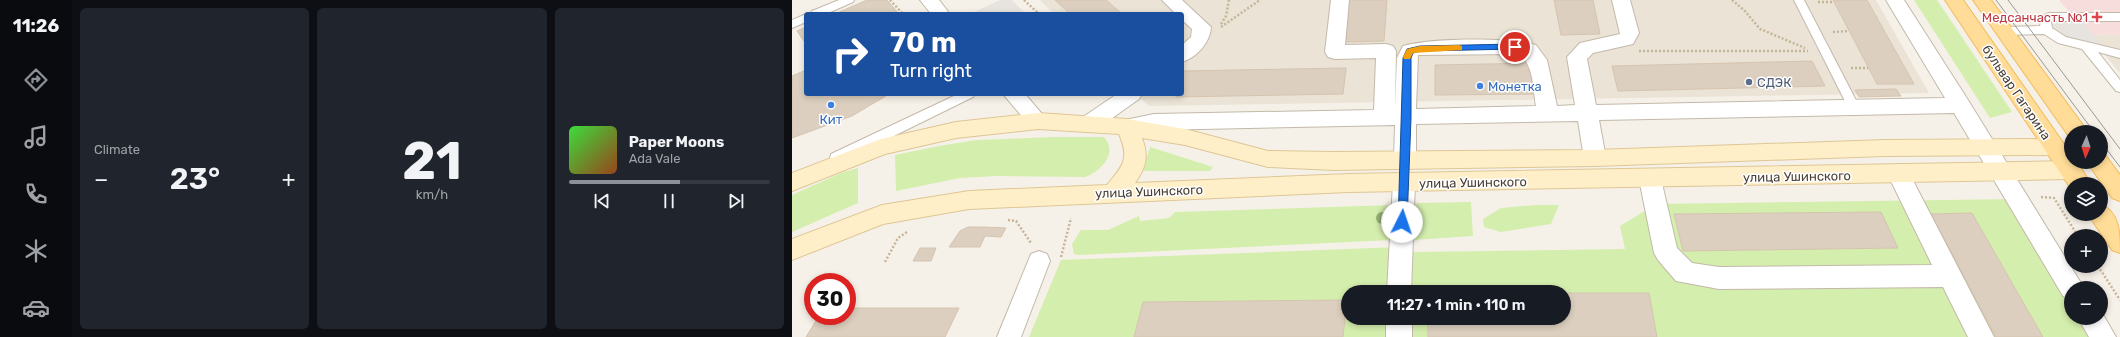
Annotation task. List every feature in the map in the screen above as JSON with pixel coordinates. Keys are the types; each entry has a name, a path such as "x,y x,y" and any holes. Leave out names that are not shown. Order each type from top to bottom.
{"main road":[{"name":"бульвар Гагарина","path":"1954,0 2064,152"},
{"name":"бульвар Гагарина","path":"1982,0 2072,125"},
{"path":"1976,31 2005,31"},
{"name":"улица Ушинского","path":"792,182 881,147 956,130 1038,121 1090,123 1127,127 1185,137 1268,158 1333,161 1595,158 1985,146 2064,161"},
{"path":"1114,192 1130,174 1137,159 1136,146 1127,127"},
{"path":"1595,158 1599,180"},
{"path":"1404,183 1405,160"},
{"name":"улица Ушинского","path":"792,250 807,243 890,214 970,200 1114,192 1404,183 2000,171 2064,164"},
{"path":"2103,169 2120,192"},
{"path":"2105,221 2120,243"}],"street":[{"path":"1171,0 1202,27 1202,36 1184,53"},
{"path":"1340,0 1335,52 1386,51 1384,118"},
{"path":"1595,158 1585,113 1576,57 1587,48 1626,39 1630,33 1621,0"},
{"path":"1895,0 1961,105 2068,281"},
{"path":"1405,160 1407,58 1410,51 1420,48 1515,47 1528,50 1538,60 1548,114"},
{"path":"1015,96 1038,121"},
{"path":"1090,123 1129,96"},
{"path":"1127,127 1154,122 1407,118 1961,105"},
{"path":"1898,173 1981,337"},
{"path":"1650,179 1666,253 1685,273 1719,278 1951,276"},
{"path":"1400,285 1404,183"},
{"path":"1009,337 1050,261"},
{"path":"1399,325 1399,337"},
{"path":"2095,325 2103,337"}],"lane":[{"path":"821,12 849,0"},
{"path":"1799,0 1825,57 1854,108"},
{"path":"2046,30 2046,19 2049,17 2120,17"},
{"path":"792,24 804,19"},
{"path":"2005,31 2046,30 2062,40 2120,54"},
{"path":"2086,46 2120,88"},
{"path":"792,179 965,96"}],"path":[{"path":"890,0 901,12"},
{"path":"1024,0 1037,12"},
{"path":"1219,28 1260,0"},
{"path":"1732,0 1744,10 1760,30 1782,37 1825,57"},
{"path":"1610,43 1625,45 1642,52 1802,50 1825,57"},
{"path":"2054,198 2074,229"},
{"path":"1005,220 1016,221 1050,261 1070,218"},
{"path":"885,262 898,238 914,230"},
{"path":"2103,273 2120,300"}],"shaded area":[{"path":"1000,0 1012,0 1024,12 974,12"},
{"path":"1040,0 1876,0 1929,93 1149,106 1138,96 1184,96 1184,12 1052,12"},
{"name":"Медсанчасть №1","path":"2059,0 2120,0 2120,35 2088,34"},
{"path":"2048,19 2081,19 2101,44 2066,39 2052,29"},
{"path":"2088,34 2120,35 2120,73"}],"green space":[{"path":"1914,0 1937,0 2012,112 1990,118"},
{"path":"1104,137 1108,143 1109,155 1102,166 1091,175 1085,177 996,176 960,178 896,191 895,155 976,140"},
{"path":"1150,147 1213,167 1210,171 1143,171"},
{"path":"858,168 858,203 792,232 792,195 841,173"},
{"path":"2018,199 2067,281 2064,281 2064,325 2095,325 2103,337 1029,337 1061,260 1400,247 1414,252 1625,249 1620,226 1656,204"},
{"path":"1471,202 1473,236 1413,240 1413,214 1417,203"},
{"path":"1393,205 1392,240 1078,255 1074,254 1072,244 1081,230 1108,230 1139,216 1140,221 1169,218 1175,212"},
{"path":"1559,205 1551,224 1501,232 1484,227 1483,219 1501,208"}],"building":[{"path":"867,0 887,0 897,12 840,12"},
{"path":"1055,0 1106,0 1120,12 1068,12"},
{"path":"1349,0 1387,0 1384,41 1344,42"},
{"path":"1554,0 1593,0 1600,34 1561,35"},
{"path":"1833,0 1867,0 1914,84 1877,84"},
{"path":"804,28 804,41 797,31"},
{"path":"1812,61 1825,86 1618,91 1612,66"},
{"path":"1537,63 1541,94 1435,95 1435,65"},
{"path":"1346,68 1343,94 1176,97 1184,96 1184,71"},
{"name":"Кит","path":"804,71 804,96 886,96 852,116 792,138 792,76"},
{"path":"1896,89 1901,96 1859,97 1855,90"},
{"path":"1881,212 1898,248 1683,251 1674,214"},
{"path":"1972,213 2043,337 1996,337 1931,214"},
{"path":"968,227 1006,228 1001,237 985,236 980,247 949,247 960,231"},
{"path":"920,248 936,248 931,261 913,261"},
{"path":"1571,293 1649,293 1657,337 1428,337 1428,325 1571,325"},
{"path":"1341,300 1341,325 1344,325 1343,337 1134,337 1143,302"},
{"path":"856,308 959,308 945,337 806,337 813,325 856,325"}],"tram line":[{"path":"1996,0 2089,125"},
{"path":"2008,0 2120,149"},
{"path":"2108,151 2120,167"}],"slow traffic":[{"path":"1407,57 1410,51 1420,48 1459,48"}],"place":[{"name":"Медсанчасть №1","path":"2097,17"},
{"name":"СДЭК","path":"1749,82"},
{"name":"Монетка","path":"1480,86"},
{"name":"Кит","path":"831,105"}],"route":[{"path":"1402,222 1407,118 1406,78 1407,58 1410,51 1420,48 1515,47"}]}
